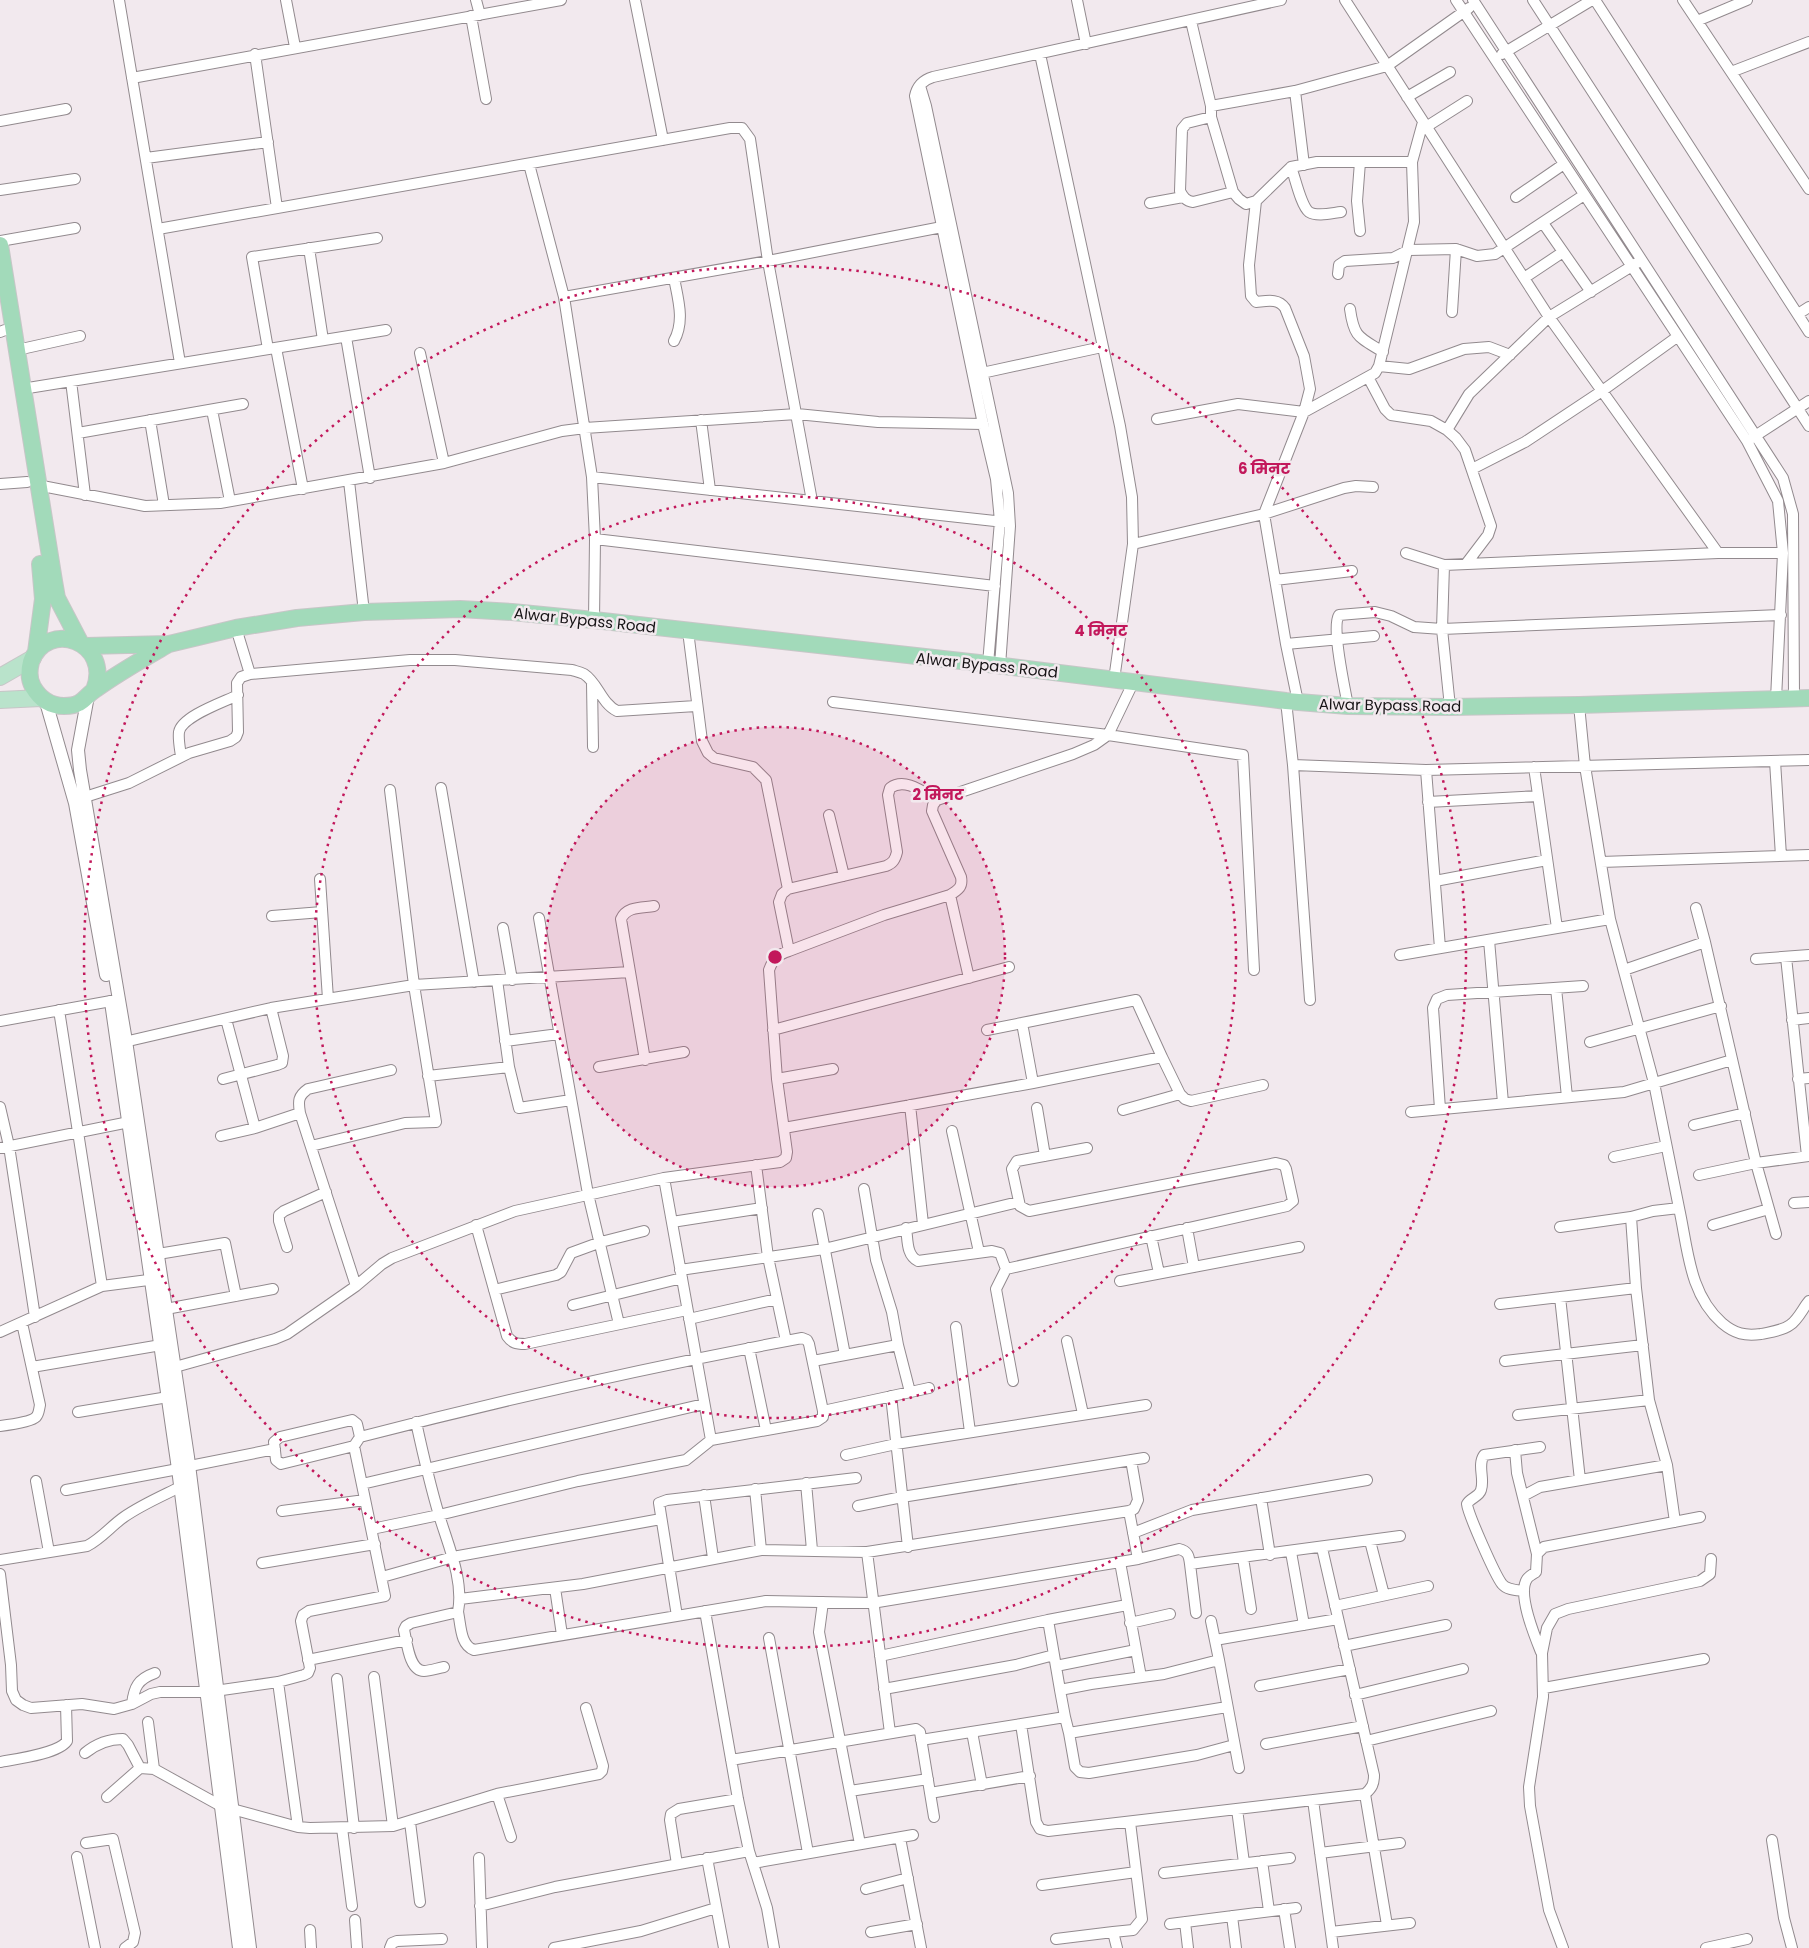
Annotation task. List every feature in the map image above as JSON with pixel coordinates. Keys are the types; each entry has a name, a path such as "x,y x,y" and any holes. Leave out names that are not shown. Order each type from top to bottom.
{"highway":[{"path":"0,245 22,389 43,599 35,655 30,670 31,682 44,700 57,706 69,706 80,703 91,693 169,644"},
{"path":"0,294 3,331 32,483 57,598 83,645 95,659 98,674 91,693"},
{"name":"Alwar Bypass Road","path":"169,644 236,628 297,618 364,612 460,610 512,612 594,620 994,665 1133,683 1348,706 1579,705 1802,698"},
{"path":"35,655 41,647 54,640 68,639 83,645 169,644"}],"main road":[{"path":"0,677 35,655"},
{"path":"0,700 44,700"}],"street":[{"path":"119,0 180,363"},
{"path":"286,0 295,47"},
{"path":"476,0 475,16 486,99"},
{"path":"132,78 255,54 475,16 545,1 561,0"},
{"path":"635,0 663,140"},
{"path":"1077,0 1086,44"},
{"path":"994,665 1004,522 996,479 982,424 925,100 920,86 925,79 933,77 1281,0"},
{"path":"1345,0 1549,317 1718,553"},
{"path":"1456,0 1677,336 1751,438 1783,478 1793,514 1802,698"},
{"path":"1532,0 1809,426"},
{"path":"1494,58 1594,0 1809,332"},
{"path":"1683,0 1809,189"},
{"path":"1697,21 1747,0"},
{"path":"1211,106 1295,91 1387,66 1464,12 1474,2 1642,259 1751,438 1778,501 1783,553 1776,699"},
{"path":"1190,21 1211,106 1211,117 1233,192 1239,200 1246,204 1256,202 1291,167 1317,162 1412,162"},
{"path":"1731,72 1809,42"},
{"path":"255,54 277,208"},
{"path":"1040,54 1120,426 1132,497 1133,544 1114,680"},
{"path":"1407,96 1450,72"},
{"path":"1295,91 1304,165"},
{"path":"1157,418 1238,404 1304,412 1375,373 1383,352 1414,222 1412,162 1425,124 1466,100"},
{"path":"0,120 66,109"},
{"path":"1211,117 1187,123 1182,130 1180,191 1188,201 1193,202 1233,192"},
{"path":"158,229 730,128 742,128 750,139 768,261 812,501"},
{"path":"146,158 268,142"},
{"path":"1360,162 1357,201 1360,231"},
{"path":"529,164 564,297 592,477 595,539 594,620"},
{"path":"1516,197 1564,164"},
{"path":"1291,167 1304,207 1316,214 1341,212"},
{"path":"0,190 75,179"},
{"path":"1338,274 1340,265 1345,261 1393,258 1408,250 1456,250 1477,256 1495,254 1584,195"},
{"path":"1150,203 1184,197"},
{"path":"1256,202 1249,265 1251,296 1256,302 1277,301 1282,303 1304,356 1310,389 1304,412 1264,514 1286,644 1292,701 1293,764 1310,1000"},
{"path":"1543,223 1591,292"},
{"path":"564,297 768,261 946,226"},
{"path":"946,226 982,373 1008,493 995,586 994,665"},
{"path":"0,241 75,228"},
{"path":"303,489 252,257 377,238"},
{"path":"309,248 323,340"},
{"path":"1452,312 1456,250"},
{"path":"1524,278 1563,252"},
{"path":"1446,430 1469,394 1549,317 1642,259"},
{"path":"674,278 681,323 679,333 674,341"},
{"path":"1798,314 1809,307"},
{"path":"1350,309 1352,326 1356,335 1383,352"},
{"path":"22,389 386,330"},
{"path":"17,350 80,336"},
{"path":"346,336 370,478"},
{"path":"1472,469 1525,442 1602,391 1677,336"},
{"path":"982,373 1102,347"},
{"path":"1379,366 1409,369 1464,349 1472,348 1489,347 1510,355"},
{"path":"420,353 444,463"},
{"path":"1368,377 1385,409 1391,415 1431,421 1456,438 1465,450 1491,526 1488,535 1466,564"},
{"path":"71,381 85,494"},
{"path":"1751,438 1809,401"},
{"path":"78,433 244,404"},
{"path":"212,410 230,502"},
{"path":"0,484 32,483 145,506 230,502 444,463 562,431 585,428 797,414 878,422 982,424"},
{"path":"150,420 164,505"},
{"path":"701,420 710,490"},
{"path":"592,477 1004,522"},
{"path":"350,481 364,612"},
{"path":"1133,544 1264,514 1344,488 1356,486 1373,487"},
{"path":"595,539 995,586"},
{"path":"1406,553 1444,565 1718,553 1783,553"},
{"path":"1444,565 1442,629 1450,707"},
{"path":"1275,580 1352,571"},
{"path":"1348,706 1337,640 1336,620 1339,615 1374,612 1391,616 1414,627 1442,629 1781,615"},
{"path":"236,628 250,674"},
{"path":"688,631 696,706 702,741 714,758 753,767 766,780 788,889"},
{"path":"1286,644 1374,636"},
{"path":"85,798 129,783 181,756 230,741 236,737 238,732 237,683 241,677 250,674 400,660 455,660 572,670 583,673 609,706 617,711 696,706"},
{"path":"592,682 593,747"},
{"path":"169,1369 281,1337 297,1328 356,1286 382,1264 401,1253 515,1211 664,1178 780,1162 786,1158 787,1152 773,1030 769,970 772,961 778,954 959,890 962,883 932,811 933,805 937,800 1094,745 1108,735 1133,683"},
{"path":"91,693 78,750 156,1279 160,1345 169,1369 184,1468 227,1807 250,1948"},
{"path":"181,756 179,733 182,725 190,719 238,695"},
{"path":"44,700 75,803 110,1001 122,1042"},
{"path":"833,702 1108,735 1243,754 1254,970"},
{"path":"1579,705 1585,766 1610,919 1654,1082 1692,1275 1696,1286 1706,1306 1731,1330 1742,1335 1752,1335 1792,1325 1809,1301"},
{"path":"1293,764 1426,770 1809,760"},
{"path":"1775,761 1781,856"},
{"path":"1534,768 1557,928"},
{"path":"1426,770 1440,948"},
{"path":"788,951 779,902 782,894 788,889 886,866 895,859 897,852 888,795 890,788 902,783 937,800"},
{"path":"441,788 474,982"},
{"path":"311,1146 405,1122 436,1122 414,985 390,790"},
{"path":"1428,802 1538,796"},
{"path":"829,815 844,876"},
{"path":"1601,862 1809,855"},
{"path":"1435,881 1547,860"},
{"path":"320,880 328,999"},
{"path":"950,894 969,978"},
{"path":"645,1060 621,918 629,909 654,906"},
{"path":"1696,908 1721,1006 1756,1163 1776,1234"},
{"path":"272,916 322,912"},
{"path":"539,918 588,1194 601,1242 619,1324"},
{"path":"1400,955 1610,919"},
{"path":"503,928 512,980"},
{"path":"1489,940 1503,1103"},
{"path":"1624,970 1705,942"},
{"path":"1756,959 1809,956"},
{"path":"1699,1175 1756,1163 1808,1156 1804,1078 1792,1020 1786,957"},
{"path":"773,1030 1009,967"},
{"path":"122,1042 271,1008 414,985 630,972"},
{"path":"497,980 509,1067 519,1108 571,1100"},
{"path":"1440,1109 1433,1008 1437,998 1447,995 1583,986"},
{"path":"1556,988 1567,1097"},
{"path":"987,1030 1136,1000 1180,1094 1185,1099 1191,1100 1263,1085"},
{"path":"0,1021 110,1001"},
{"path":"1590,1042 1721,1006"},
{"path":"222,1079 282,1063 271,1008"},
{"path":"59,1010 102,1286"},
{"path":"1792,1020 1809,1018"},
{"path":"226,1019 255,1128"},
{"path":"1022,1023 1033,1083"},
{"path":"506,1041 559,1034"},
{"path":"599,1067 684,1052"},
{"path":"784,1128 1033,1083 1162,1057"},
{"path":"1411,1112 1624,1092 1732,1060"},
{"path":"428,1076 509,1067"},
{"path":"777,1078 833,1069"},
{"path":"356,1286 300,1113 298,1101 301,1093 308,1089 392,1070"},
{"path":"1123,1110 1180,1094"},
{"path":"910,1105 924,1224"},
{"path":"0,1107 4,1147 35,1317"},
{"path":"1037,1108 1045,1156"},
{"path":"221,1136 255,1128 300,1113"},
{"path":"1694,1125 1745,1113"},
{"path":"4,1147 133,1121"},
{"path":"133,1121 158,1254 156,1279 166,1309 169,1369 168,1397 184,1468 180,1487 213,1691"},
{"path":"952,1131 979,1252"},
{"path":"1614,1157 1666,1146"},
{"path":"1013,1381 996,1289 1006,1269 1287,1206 1293,1201 1286,1169 1284,1165 1276,1163 1028,1211 1024,1209 1018,1202 1012,1169 1014,1164 1018,1161 1087,1148"},
{"path":"756,1165 768,1257 786,1342"},
{"path":"664,1178 712,1440"},
{"path":"864,1189 876,1260 892,1312 910,1392"},
{"path":"287,1247 279,1215 326,1192"},
{"path":"573,1305 681,1274 768,1257 824,1249 1018,1202"},
{"path":"1794,1204 1809,1202"},
{"path":"672,1222 762,1208"},
{"path":"1560,1227 1679,1208"},
{"path":"1713,1225 1769,1210"},
{"path":"818,1214 845,1355"},
{"path":"1631,1217 1636,1288 1649,1400 1667,1465 1676,1522"},
{"path":"476,1226 507,1336 511,1342 518,1344 619,1324 777,1300"},
{"path":"906,1228 910,1254 913,1259 918,1261 998,1251 1006,1269"},
{"path":"1187,1228 1194,1267"},
{"path":"494,1290 556,1275 561,1272 571,1253 644,1230"},
{"path":"1151,1236 1159,1274"},
{"path":"158,1254 225,1243 236,1296"},
{"path":"1120,1281 1299,1247"},
{"path":"0,1332 102,1286 156,1279"},
{"path":"1500,1304 1636,1288"},
{"path":"166,1309 273,1289"},
{"path":"1560,1297 1580,1480"},
{"path":"0,1426 31,1419 36,1417 39,1412 40,1405 22,1323"},
{"path":"956,1327 970,1432"},
{"path":"360,1437 357,1424 352,1420 280,1437 274,1442 276,1460 281,1464 354,1446 360,1437 416,1422 696,1358 802,1338 807,1340 823,1411 823,1417 818,1420 712,1440 686,1460 578,1481 439,1515 372,1529"},
{"path":"1066,1341 1083,1414"},
{"path":"32,1367 160,1345"},
{"path":"813,1361 898,1345"},
{"path":"1505,1361 1643,1345"},
{"path":"749,1348 766,1430"},
{"path":"823,1411 929,1388"},
{"path":"891,1396 908,1547"},
{"path":"78,1412 168,1397"},
{"path":"1518,1415 1571,1407 1649,1400"},
{"path":"362,1484 704,1404"},
{"path":"846,1454 896,1444 1146,1405"},
{"path":"416,1422 426,1470 453,1557 460,1599 458,1612 464,1641 469,1648 474,1650 766,1601 872,1603 1138,1559 1179,1549 1184,1550 1188,1554 1196,1614"},
{"path":"0,1574 5,1665 16,1700 30,1708 89,1704 114,1709 132,1704 151,1694 160,1692 213,1691 278,1682 308,1673 310,1668 301,1621 303,1615 309,1610 386,1596 354,1446"},
{"path":"1524,1591 1511,1589 1502,1584 1467,1507 1468,1502 1477,1496 1481,1490 1484,1454 1540,1447"},
{"path":"66,1490 274,1449"},
{"path":"1515,1450 1517,1473 1537,1554 1536,1572 1526,1580 1524,1591 1531,1626 1542,1653"},
{"path":"858,1506 902,1497 1144,1458"},
{"path":"460,1599 584,1584 669,1566 761,1550 867,1552 1129,1511 1134,1509 1138,1500 1131,1460"},
{"path":"1524,1496 1540,1487 1667,1465"},
{"path":"677,1616 659,1503 666,1500 704,1495 856,1478"},
{"path":"1133,1533 1192,1510 1367,1480"},
{"path":"36,1482 49,1552"},
{"path":"806,1484 812,1550"},
{"path":"0,1560 87,1546 98,1540 128,1514 180,1487"},
{"path":"755,1489 761,1550"},
{"path":"704,1495 713,1558"},
{"path":"1260,1498 1270,1555"},
{"path":"282,1511 366,1500"},
{"path":"1129,1511 1138,1559"},
{"path":"1537,1554 1544,1547 1700,1518"},
{"path":"382,1577 453,1557 661,1519"},
{"path":"1190,1564 1270,1555 1400,1536"},
{"path":"1370,1540 1384,1595"},
{"path":"262,1563 375,1544"},
{"path":"1022,1724 1036,1822 1040,1829 1048,1831 1366,1794 1374,1783 1363,1726 1322,1548"},
{"path":"867,1552 890,1733"},
{"path":"1291,1552 1304,1625"},
{"path":"1243,1558 1251,1609"},
{"path":"1563,1948 1549,1910 1530,1806 1529,1787 1544,1688 1542,1653 1547,1628 1555,1614 1568,1609 1700,1581 1710,1574 1711,1559"},
{"path":"1120,1562 1141,1677"},
{"path":"1335,1606 1428,1586"},
{"path":"555,1588 562,1635"},
{"path":"823,1602 819,1632 860,1844"},
{"path":"880,1656 1127,1605"},
{"path":"444,1667 425,1671 418,1670 413,1665 404,1630 406,1626 458,1612"},
{"path":"705,1612 738,1798 749,1851 767,1908 774,1948"},
{"path":"1130,1623 1170,1614"},
{"path":"1215,1640 1338,1619"},
{"path":"1048,1620 1074,1767 1080,1772 1089,1774 1197,1754 1234,1745"},
{"path":"1211,1620 1239,1768"},
{"path":"1344,1646 1446,1625"},
{"path":"769,1638 808,1853"},
{"path":"308,1660 406,1640"},
{"path":"884,1689 1016,1666 1136,1650"},
{"path":"1544,1688 1704,1659"},
{"path":"1060,1690 1164,1674 1219,1660"},
{"path":"1260,1686 1350,1669"},
{"path":"1356,1695 1463,1669"},
{"path":"132,1704 135,1687 139,1681 155,1673"},
{"path":"374,1677 393,1826"},
{"path":"337,1679 354,1828"},
{"path":"278,1682 286,1729 298,1827"},
{"path":"0,1762 64,1746 66,1741 66,1705"},
{"path":"1069,1733 1227,1707"},
{"path":"107,1797 140,1768 154,1769 227,1807 298,1827 354,1828 393,1826 497,1794 599,1774 603,1766 586,1708"},
{"path":"1366,1740 1490,1712"},
{"path":"921,1740 1065,1717"},
{"path":"148,1722 154,1769"},
{"path":"1266,1744 1363,1726"},
{"path":"731,1760 916,1729 920,1732 934,1817"},
{"path":"972,1732 982,1784"},
{"path":"85,1753 98,1744 115,1739 123,1739 140,1768"},
{"path":"930,1793 1030,1776"},
{"path":"850,1791 928,1779"},
{"path":"497,1794 511,1838"},
{"path":"1366,1794 1387,1925"},
{"path":"677,1864 670,1820 671,1814 679,1809 738,1798"},
{"path":"1313,1800 1333,1948"},
{"path":"227,1807 238,1948"},
{"path":"1237,1809 1244,1863"},
{"path":"410,1822 420,1902"},
{"path":"1056,1940 1133,1930 1142,1919 1130,1822"},
{"path":"342,1828 352,1906"},
{"path":"753,1863 913,1835"},
{"path":"900,1838 922,1948"},
{"path":"86,1843 113,1839 135,1933 132,1942 125,1948"},
{"path":"1772,1840 1784,1918 1792,1948"},
{"path":"1320,1853 1374,1848 1400,1843"},
{"path":"480,1906 555,1886 749,1851"},
{"path":"77,1857 95,1948"},
{"path":"479,1858 482,1948"},
{"path":"707,1858 724,1948"},
{"path":"1164,1873 1290,1858"},
{"path":"1262,1861 1268,1911"},
{"path":"1042,1885 1136,1872"},
{"path":"866,1889 908,1878"},
{"path":"554,1948 642,1931 716,1908"},
{"path":"1170,1924 1296,1908"},
{"path":"1284,1910 1290,1948"},
{"path":"1232,1916 1236,1948"},
{"path":"355,1920 357,1948"},
{"path":"1185,1922 1188,1948"},
{"path":"1331,1932 1410,1923"},
{"path":"871,1932 917,1924"},
{"path":"310,1930 310,1948"},
{"path":"1114,1932 1117,1948"},
{"path":"390,1948 397,1941 442,1939"},
{"path":"1706,1948 1747,1939"}]}
